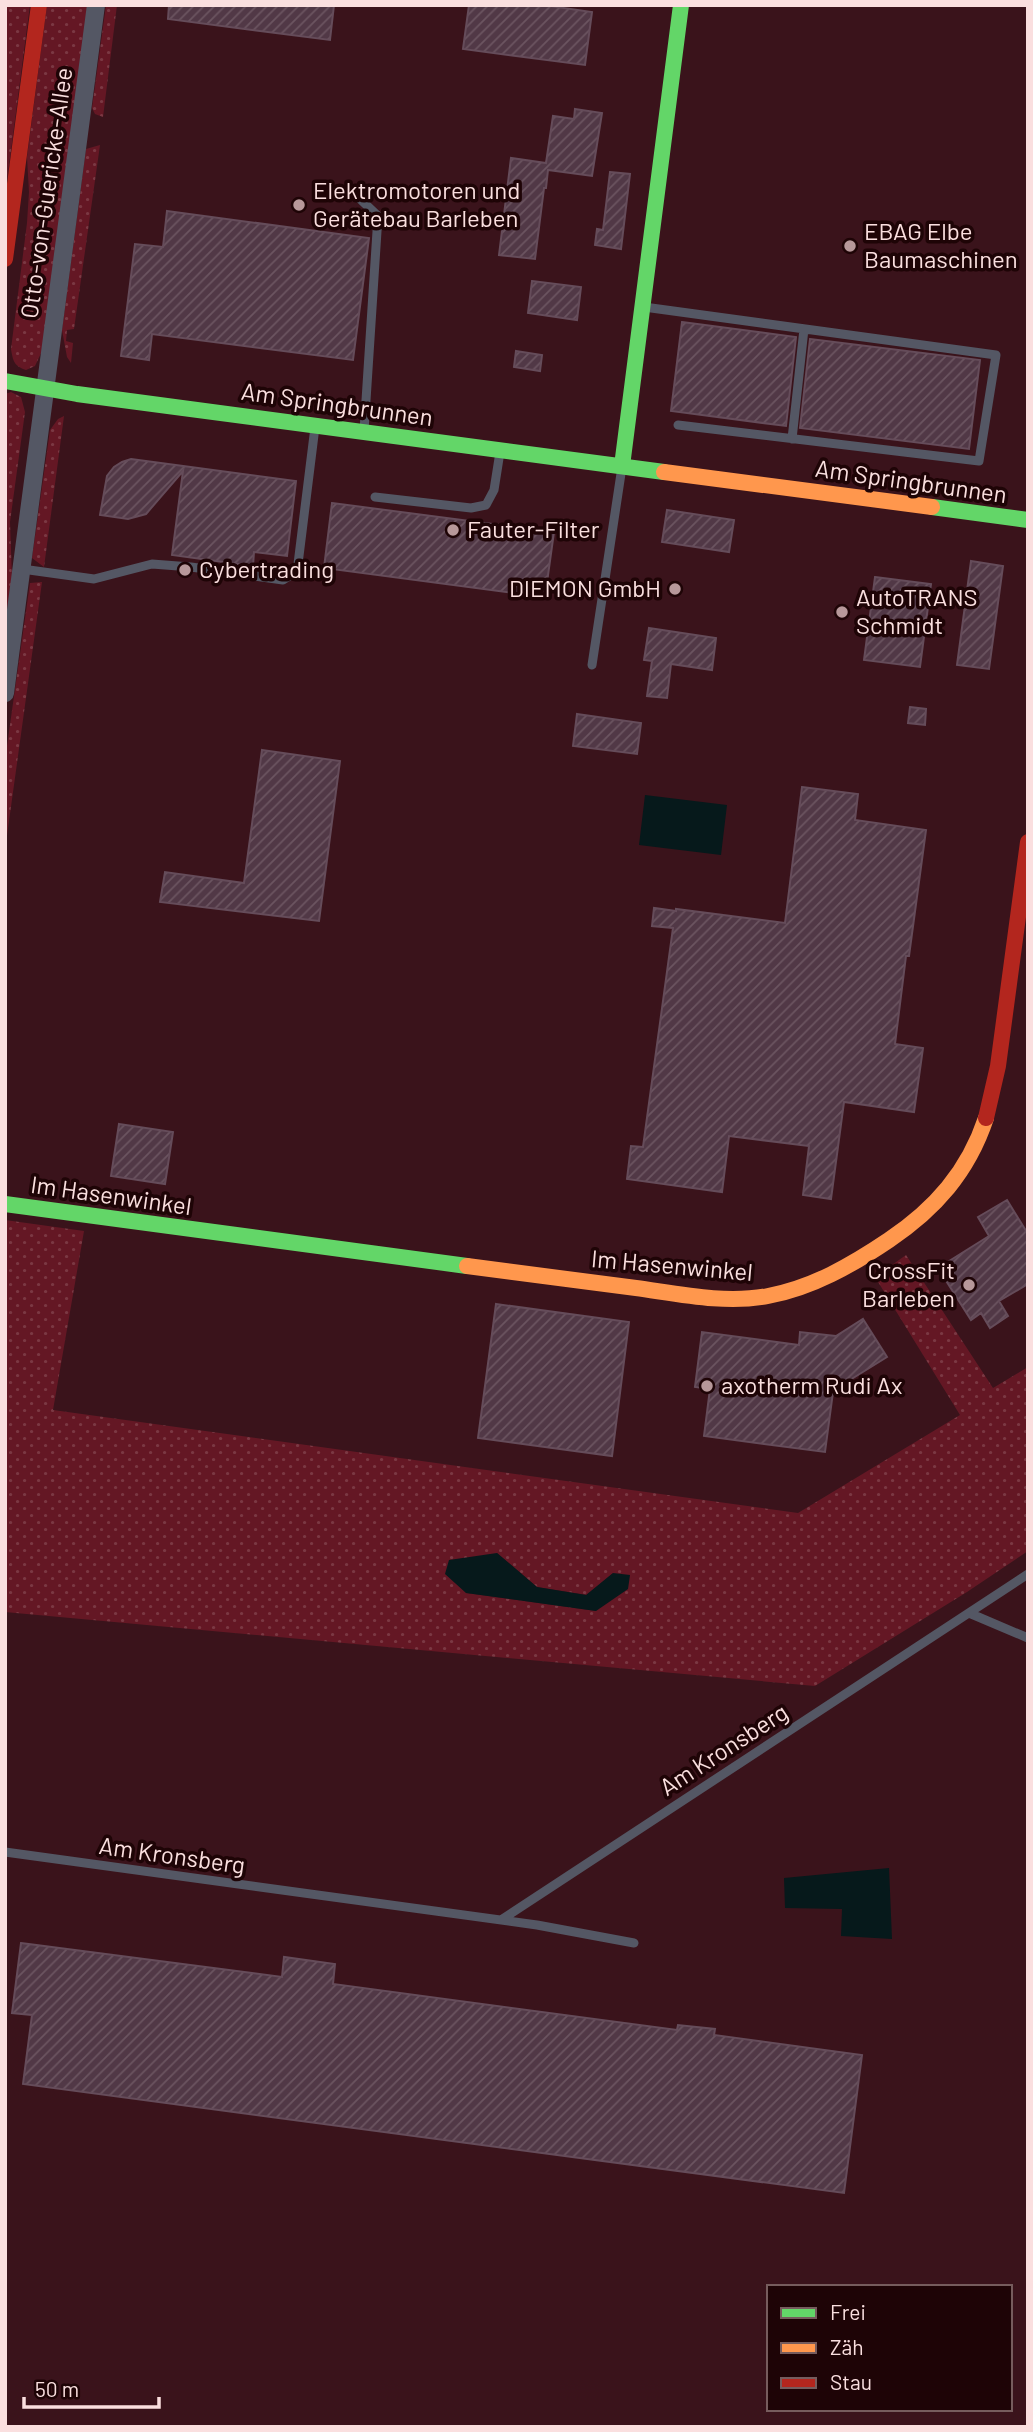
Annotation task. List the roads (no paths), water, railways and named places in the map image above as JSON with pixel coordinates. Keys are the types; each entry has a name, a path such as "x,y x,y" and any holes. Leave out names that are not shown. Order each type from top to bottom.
{"street":[{"name":"Otto-von-Guericke-Allee","path":"5,259 39,5"},
{"name":"Otto-von-Guericke-Allee","path":"5,693 96,5"},
{"path":"622,466 681,5"},
{"path":"5,381 46,388"},
{"name":"Am Springbrunnen","path":"46,388 1028,520"},
{"name":"Im Hasenwinkel","path":"5,1204 662,1292 752,1298 794,1289 850,1264 904,1230 944,1195 971,1155 987,1117 995,1085 1028,842"}],"lane":[{"path":"358,197 378,216 364,431"},
{"path":"643,307 996,355 979,461 678,425"},
{"path":"792,439 804,329"},
{"path":"22,569 94,579 152,564 191,566 283,580 290,577 298,564 315,425"},
{"path":"375,498 471,508 486,505 494,490 500,450"},
{"path":"592,665 622,466"},
{"name":"Am Kronsberg","path":"501,1920 1028,1574"},
{"path":"969,1613 1028,1638"},
{"name":"Am Kronsberg","path":"5,1852 501,1920 634,1943"}],"place":[{"name":"Elektromotoren und Gerätebau Barleben","path":"299,205"},
{"name":"EBAG Elbe Baumaschinen","path":"850,246"},
{"name":"Fauter-Filter","path":"453,530"},
{"name":"Cybertrading","path":"185,570"},
{"name":"DIEMON GmbH","path":"675,589"},
{"name":"AutoTRANS Schmidt","path":"842,612"},
{"name":"CrossFit Barleben","path":"969,1285"},
{"name":"axotherm Rudi Ax","path":"707,1386"}]}
